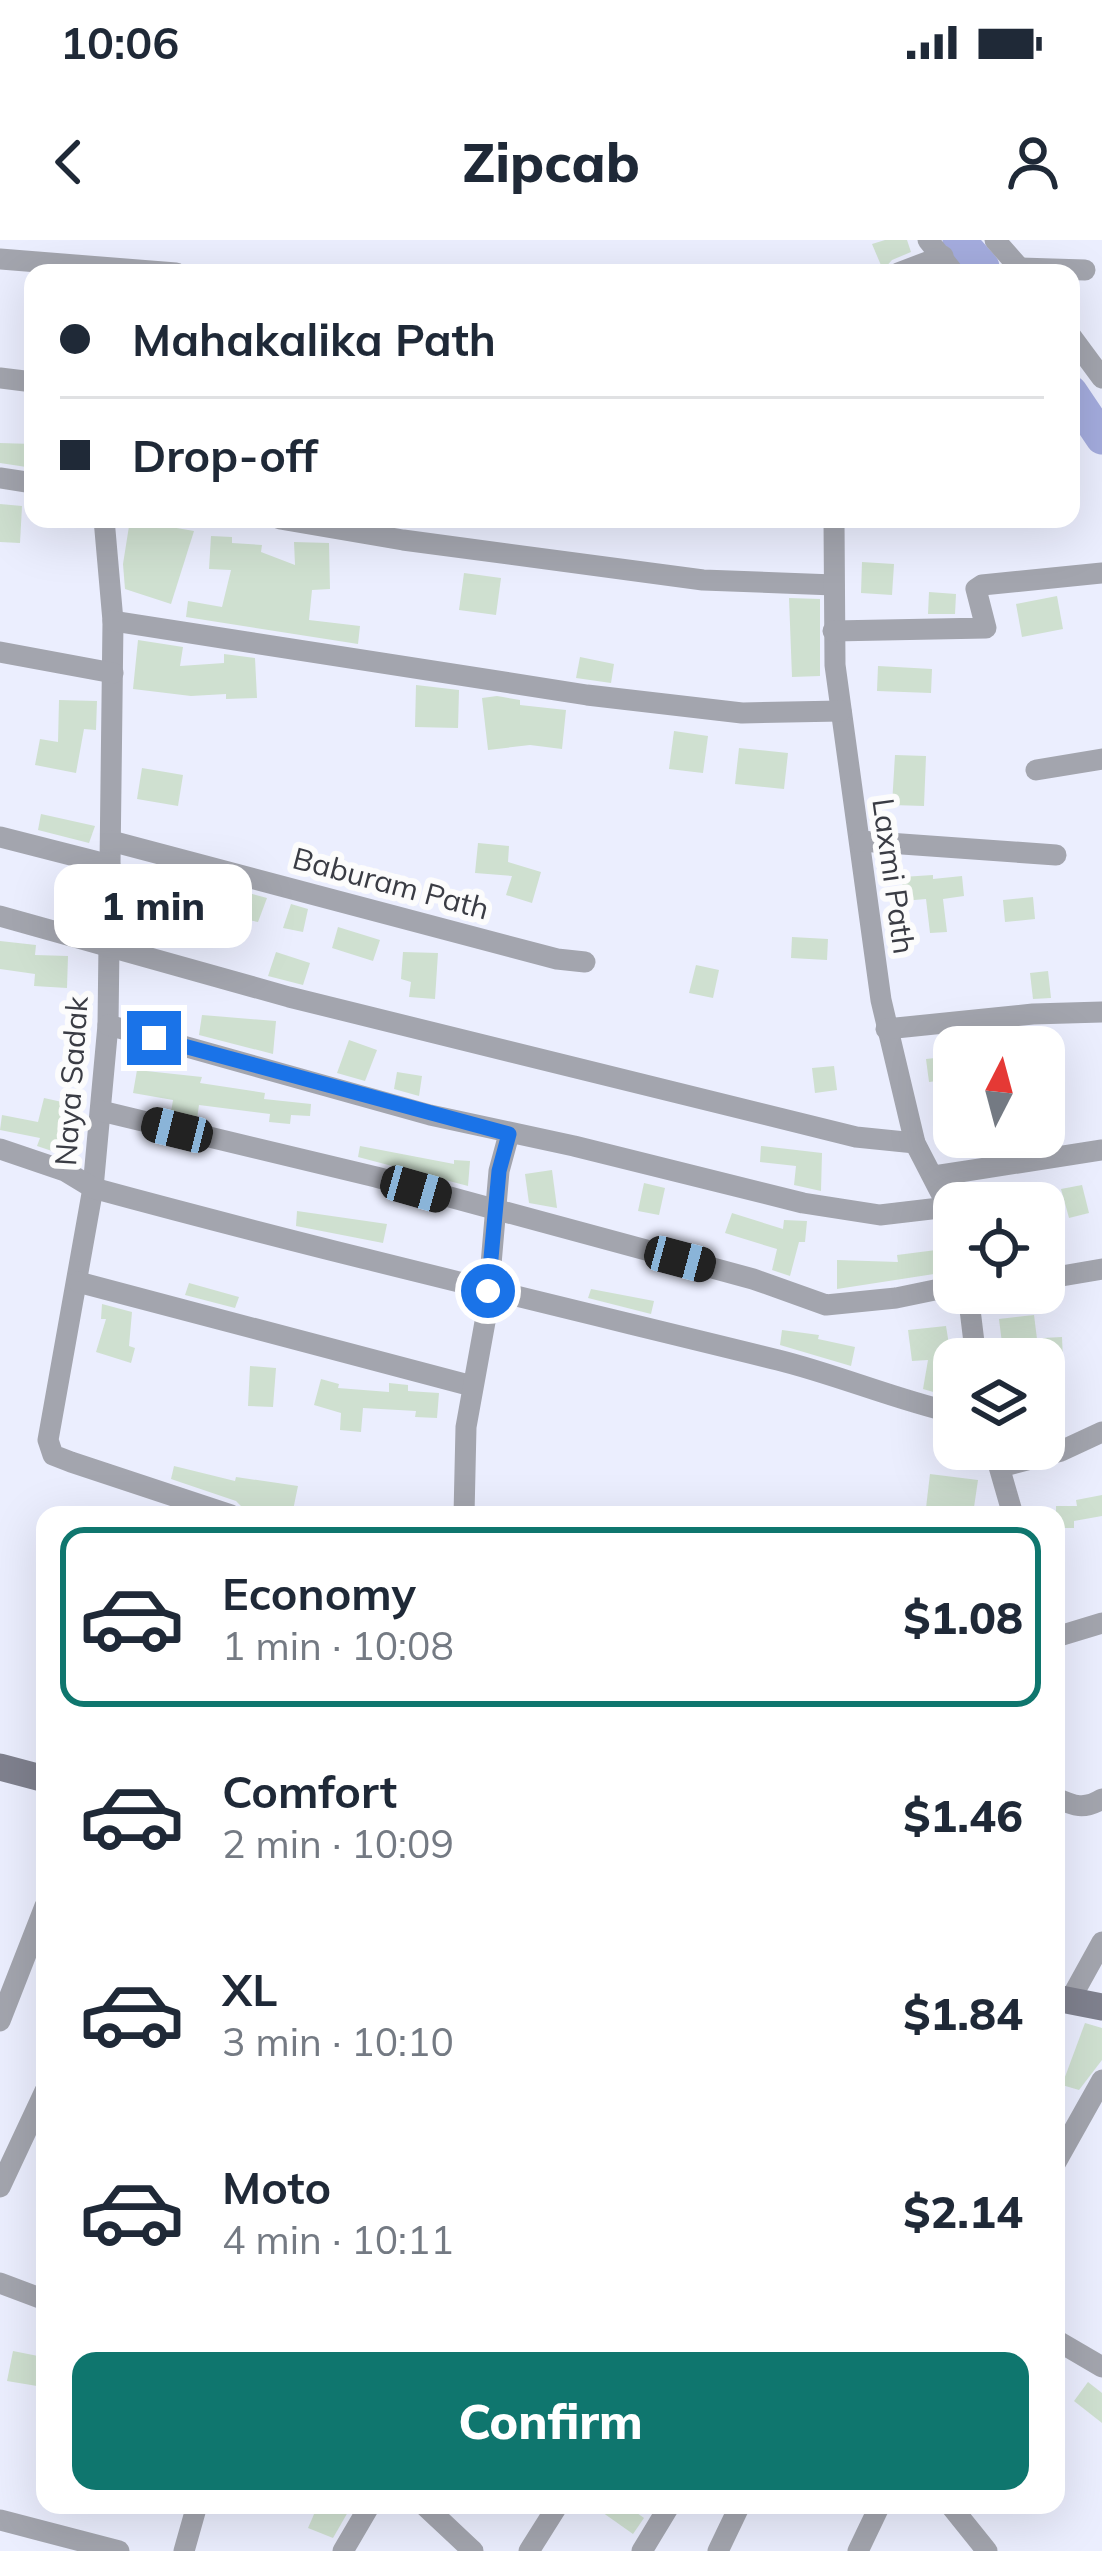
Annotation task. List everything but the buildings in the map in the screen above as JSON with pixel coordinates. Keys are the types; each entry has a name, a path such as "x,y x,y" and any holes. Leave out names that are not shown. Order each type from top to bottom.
{"street":[{"path":"995,240 1014,264"},
{"path":"0,259 105,264"},
{"path":"1080,270 1084,270"},
{"path":"1080,348 1102,378"},
{"name":"Naya Sadak","path":"105,528 113,622 108,1025 93,1187 48,1440 53,1455 204,1506"},
{"path":"333,528 704,580 834,585"},
{"name":"Laxmi Path","path":"834,528 833,631 841,711 886,1029 915,1144 936,1182"},
{"path":"833,631 986,628 976,589 982,585 1102,573"},
{"path":"113,622 609,698 742,713 841,711"},
{"path":"0,652 113,673"},
{"path":"1036,770 1102,759"},
{"path":"0,837 110,865"},
{"name":"Baburam Path","path":"111,841 557,959 585,962"},
{"path":"860,841 1056,855"},
{"path":"0,916 290,997 795,1123 915,1144"},
{"path":"886,1029 1102,1012"},
{"path":"108,1025 509,1134 845,1212 933,1217"},
{"path":"101,1111 376,1178 753,1279 826,1305 933,1290"},
{"path":"471,1506 466,1427 488,1291 499,1171 509,1134"},
{"path":"0,1149 65,1171 93,1187 488,1291 784,1361 933,1408"},
{"path":"934,1176 1102,1150"},
{"path":"1065,1275 1102,1269"},
{"path":"78,1282 472,1386"},
{"path":"1065,1449 1102,1432"},
{"path":"1000,1470 1010,1506"},
{"path":"1065,1634 1102,1623"},
{"path":"0,1767 36,1777"},
{"path":"1065,1802 1090,1806 1102,1799"},
{"path":"0,2021 36,1929"},
{"path":"1065,1996 1102,1942"},
{"path":"1065,1999 1102,2007"},
{"path":"1065,2146 1102,2080"},
{"path":"0,2187 36,2110"},
{"path":"0,2283 36,2297"},
{"path":"1065,2345 1102,2367"},
{"path":"184,2551 194,2514"},
{"path":"343,2551 365,2514"},
{"path":"434,2514 473,2551"},
{"path":"529,2551 552,2514"},
{"path":"642,2551 664,2514"},
{"path":"718,2551 736,2514"},
{"path":"858,2551 876,2514"},
{"path":"957,2514 987,2551"},
{"path":"0,2520 119,2551"}],"waterway":[{"path":"959,240 980,264"},
{"path":"1080,405 1102,438"}],"route":[{"path":"154,1038 509,1134 499,1171 488,1291"}]}
